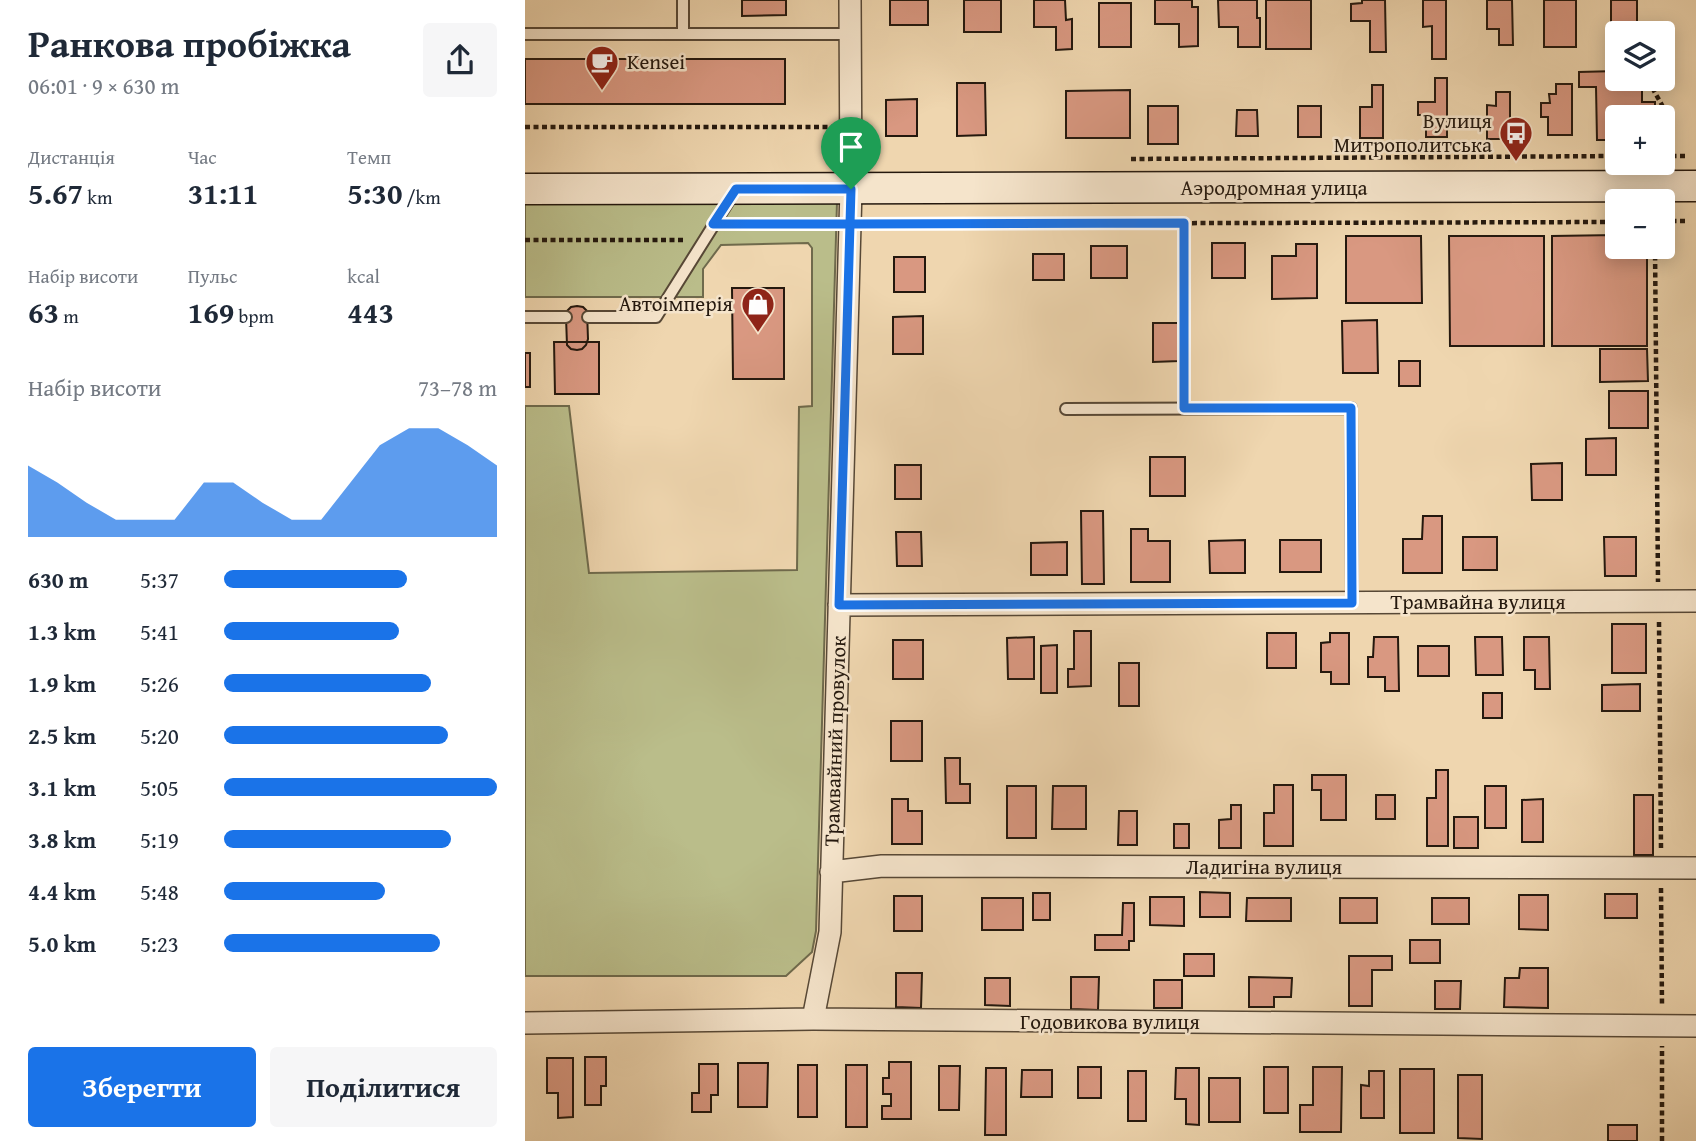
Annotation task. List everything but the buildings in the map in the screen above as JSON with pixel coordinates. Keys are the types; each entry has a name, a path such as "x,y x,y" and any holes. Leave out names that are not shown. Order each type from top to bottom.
{"main road":[{"name":"Аэродромная улица","path":"525,189 1696,186"}],"street":[{"name":"Трамвайний провулок","path":"813,1020 829,932 851,189 850,0"},
{"name":"Трамвайна вулиця","path":"839,605 1696,601"},
{"name":"Ладигіна вулиця","path":"831,872 881,866 1696,867"},
{"name":"Годовикова вулиця","path":"525,1023 813,1020 1696,1026"}],"lane":[{"path":"683,0 683,34"},
{"path":"525,34 850,34"},
{"path":"588,317 656,317 736,189"},
{"path":"525,317 566,317"},
{"path":"1066,409 1351,408 1352,603"}],"path":[{"path":"525,127 851,127"},
{"path":"1128,159 1605,156"},
{"path":"1675,156 1688,156"},
{"path":"1675,221 1688,221"},
{"path":"713,224 1605,222"},
{"path":"1184,223 1184,408"},
{"path":"525,240 703,240"},
{"path":"1655,259 1662,1141"}],"green space":[{"path":"525,202 837,202 816,931 812,952 786,976 525,976 525,406 569,406 589,573 797,570 799,407 812,406 812,248 808,243 721,245 703,269 703,297 525,297"}],"place":[{"name":"Kensei","path":"602,92"},
{"name":"Вулиця Митрополитська","path":"1516,163"},
{"name":"Автоімперія","path":"758,334"}],"route":[{"path":"851,189 736,189 713,224 850,224 839,605 1352,603 1351,408 1184,408 1184,223 850,224 851,189"}]}
